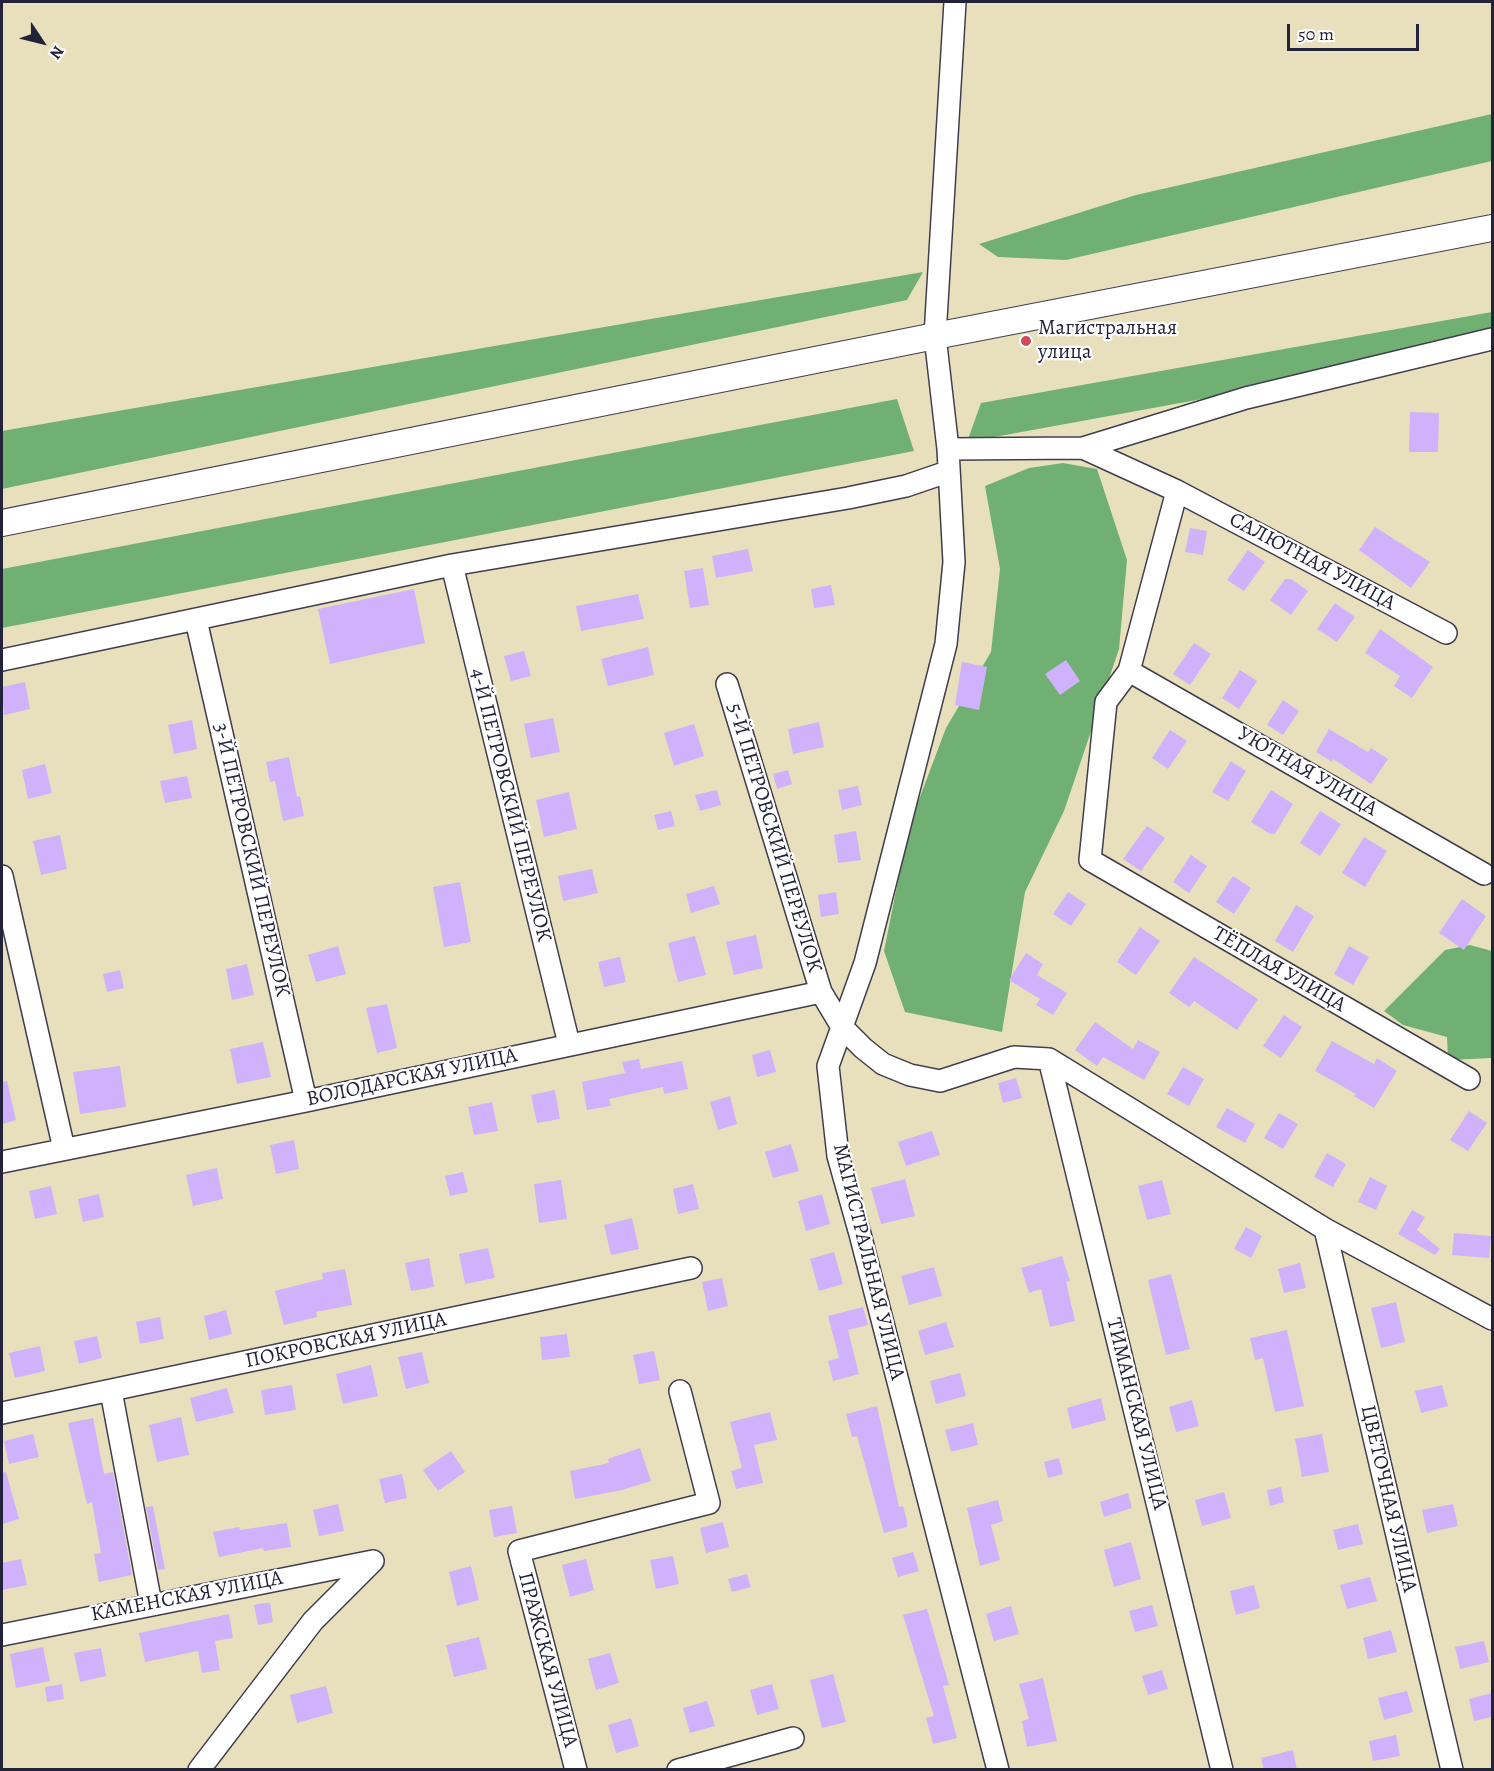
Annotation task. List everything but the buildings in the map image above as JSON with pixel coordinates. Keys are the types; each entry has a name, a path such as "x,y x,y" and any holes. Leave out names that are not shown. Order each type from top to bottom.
{"main road":[{"path":"2,523 935,336 1492,228"}],"street":[{"name":"МАГИСТРАЛЬНАЯ УЛИЦА","path":"955,2 935,336 948,449 947,472 954,562 946,644 865,963 828,1066 837,1156 863,1246 998,1770"},
{"path":"948,449 1083,448 1246,398 1492,339"},
{"name":"САЛЮТНАЯ УЛИЦА","path":"1083,448 1178,491 1446,633"},
{"path":"2,660 452,565 848,498 906,486 947,472"},
{"path":"1129,670 1178,491"},
{"name":"4-Й ПЕТРОВСКИЙ ПЕРЕУЛОК","path":"452,565 569,1044"},
{"name":"3-Й ПЕТРОВСКИЙ ПЕРЕУЛОК","path":"196,620 306,1101"},
{"name":"ТЁПЛАЯ УЛИЦА","path":"1129,670 1106,702 1090,860 1469,1079"},
{"name":"УЮТНАЯ УЛИЦА","path":"1129,670 1484,874"},
{"name":"5-Й ПЕТРОВСКИЙ ПЕРЕУЛОК","path":"727,684 821,992 842,1027 883,1064 910,1076 940,1082 1014,1057 1049,1059"},
{"path":"2,876 64,1149"},
{"name":"ВОЛОДАРСКАЯ УЛИЦА","path":"2,1162 306,1101 821,992"},
{"path":"1049,1059 1325,1229 1492,1319"},
{"name":"ТИМАНСКАЯ УЛИЦА","path":"1049,1059 1222,1770"},
{"name":"ЦВЕТОЧНАЯ УЛИЦА","path":"1325,1229 1452,1770"},
{"name":"ПОКРОВСКАЯ УЛИЦА","path":"2,1413 691,1268"},
{"path":"111,1391 151,1604"},
{"name":"ПРАЖСКАЯ УЛИЦА","path":"576,1770 519,1551 709,1503 680,1391"},
{"name":"КАМЕНСКАЯ УЛИЦА","path":"2,1635 373,1561 313,1621 199,1770"},
{"path":"678,1770 793,1738"}],"green space":[{"path":"1492,114 1492,161 1066,260 998,257 979,244 1136,195"},
{"path":"923,272 907,300 2,489 2,431"},
{"path":"1492,312 1492,346 967,442 981,403"},
{"path":"897,399 914,451 2,628 2,569"},
{"path":"1063,463 1097,469 1127,560 1119,649 1064,811 1025,892 1002,1032 905,1012 884,951 909,826 946,728 991,652 1000,569 985,486 1029,468"},
{"path":"1470,945 1492,951 1492,1058 1448,1060 1447,1037 1403,1025 1384,1011 1445,950"}],"place":[{"name":"Магистральная улица","path":"1026,341"}]}
